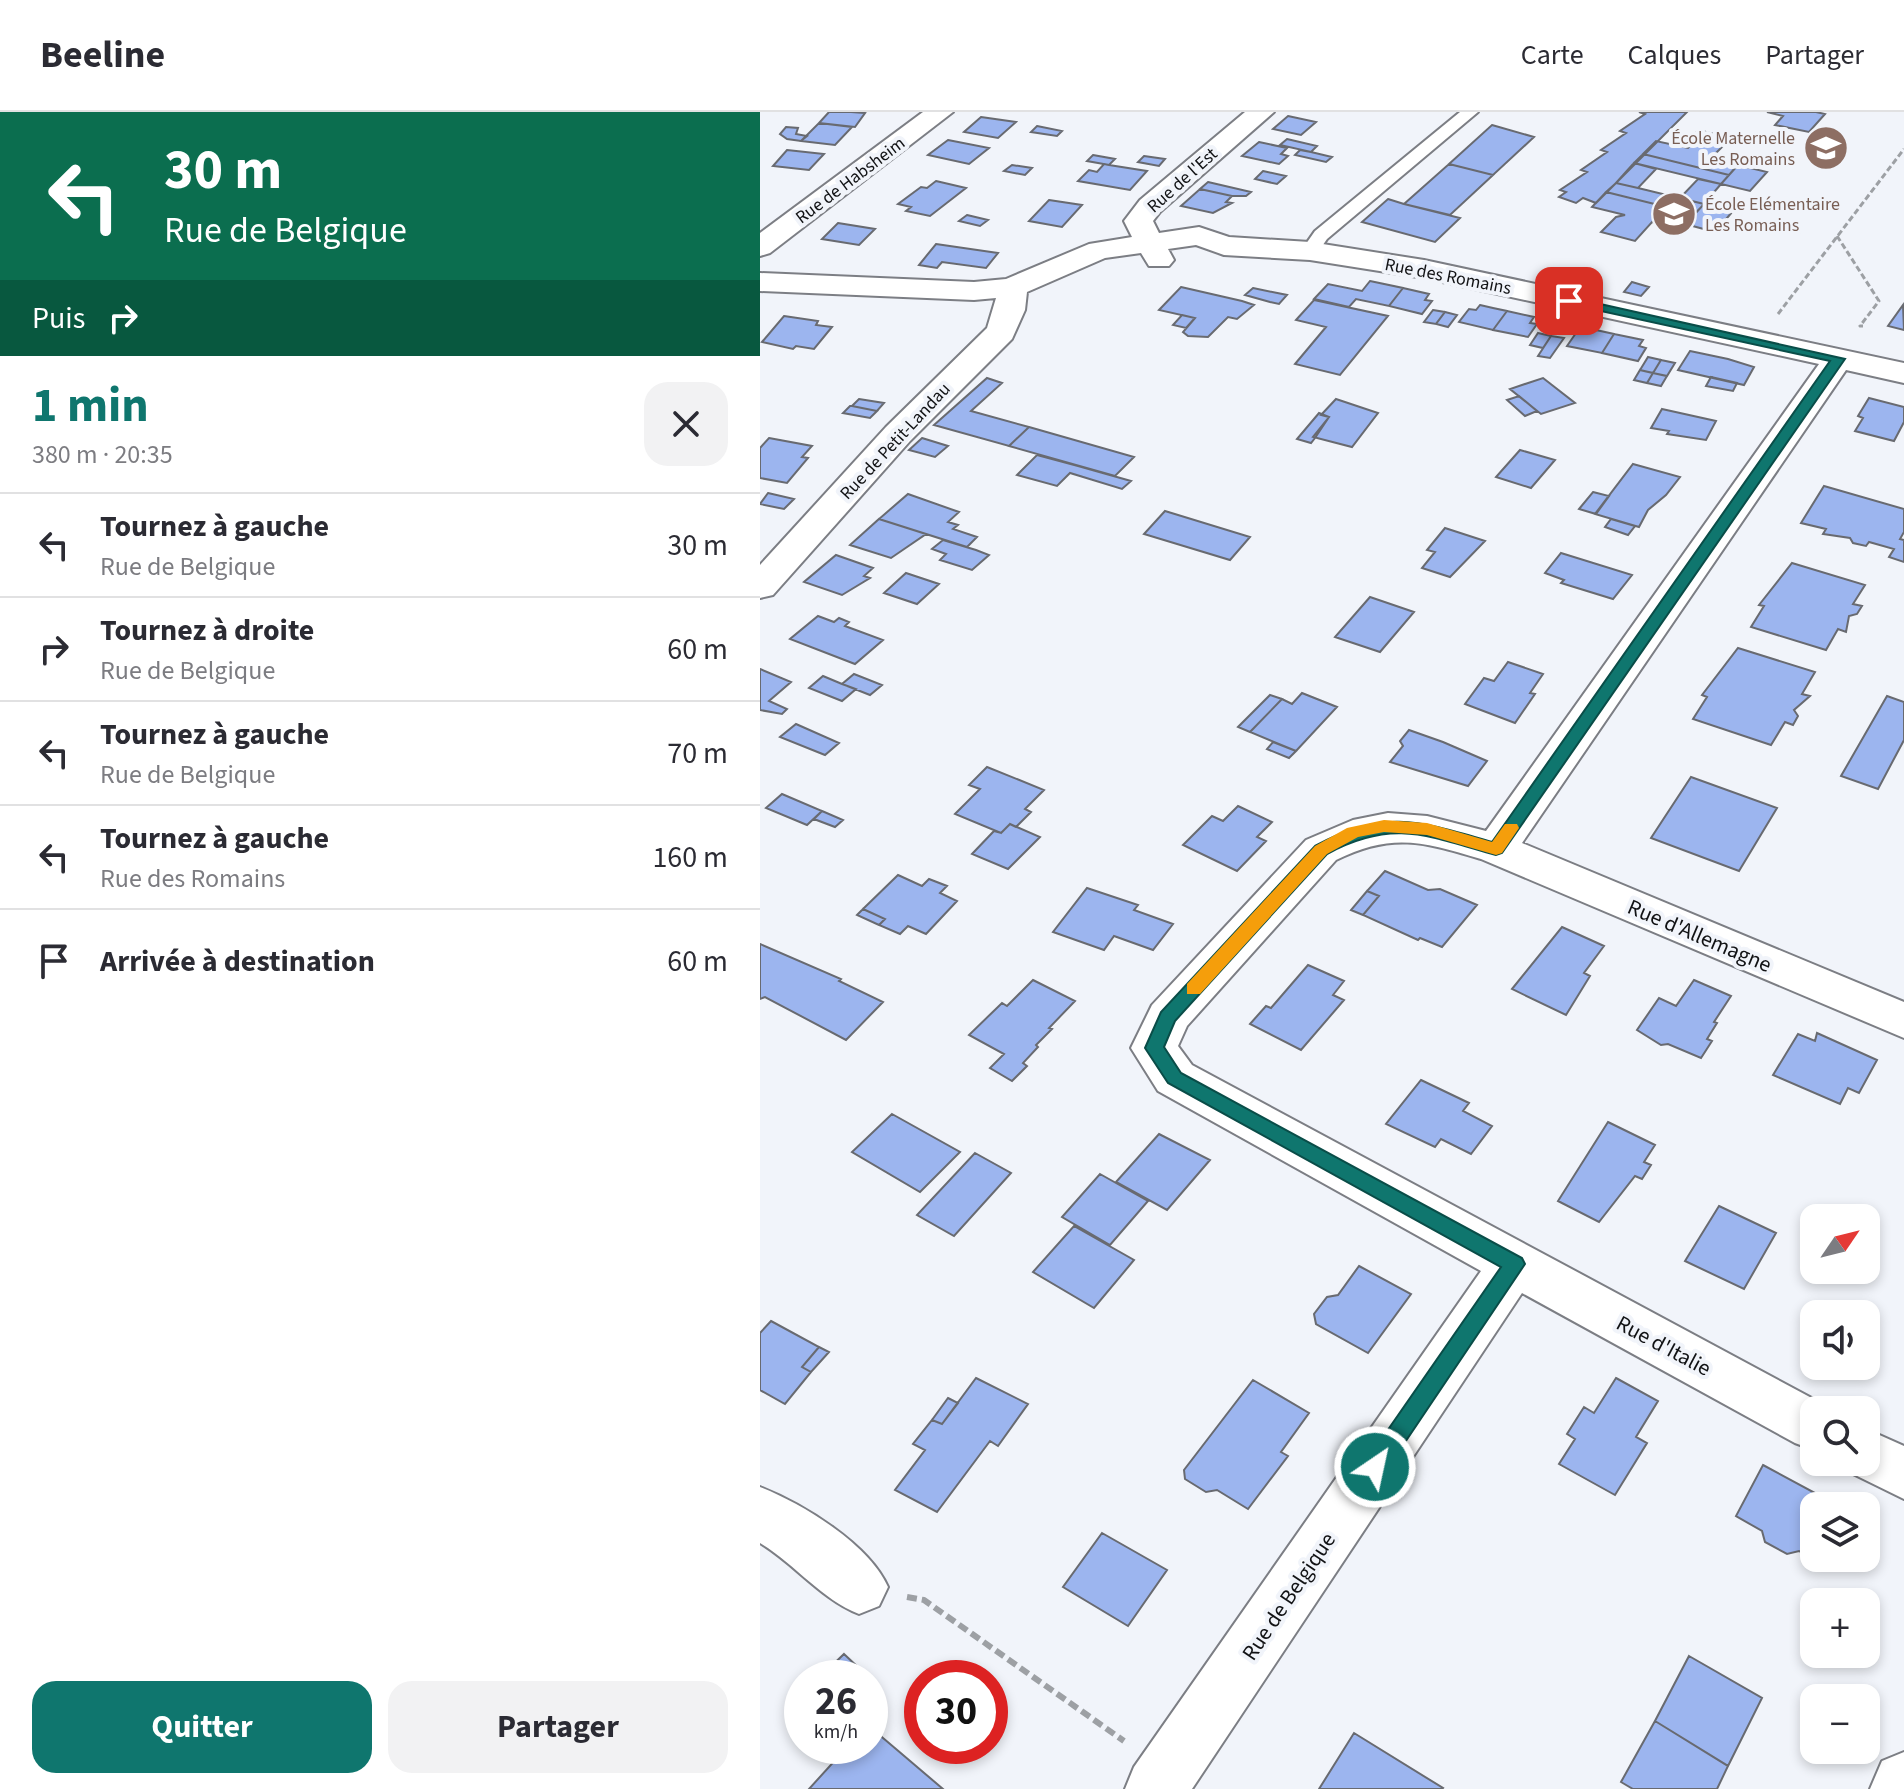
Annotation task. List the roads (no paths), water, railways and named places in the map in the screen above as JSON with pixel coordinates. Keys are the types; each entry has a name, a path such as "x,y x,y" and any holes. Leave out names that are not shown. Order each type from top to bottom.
{"street":[{"name":"Rue de Habsheim","path":"760,247 940,112"},
{"name":"Rue de l'Est","path":"1152,250 1138,221 1150,206 1261,112"},
{"name":"Rue des Romains","path":"760,282 838,288 864,301 959,313 1011,298 1043,303 1152,250 1205,255 1224,246 1310,251 1424,269 1904,373"},
{"name":"Rue de Petit-Landau","path":"760,587 898,434 1001,332 1011,298"},
{"path":"1514,1264 1175,1078 1154,1048 1168,1017 1321,850 1353,832 1384,826 1427,829 1496,849 1838,359"},
{"name":"Rue d'Allemagne","path":"1496,849 1904,1021"},
{"name":"Rue d'Italie","path":"1514,1264 1800,1418"},
{"name":"Rue de Belgique","path":"1162,1780 1514,1264"},
{"path":"1880,1461 1904,1474"},
{"path":"760,1513 798,1535 859,1587"},
{"path":"1901,1789 1904,1783"}],"lane":[{"path":"1310,251 1321,235 1470,112"}],"place":[{"name":"École Maternelle Les Romains","path":"1826,148"},
{"name":"École Elémentaire Les Romains","path":"1674,214"}]}
